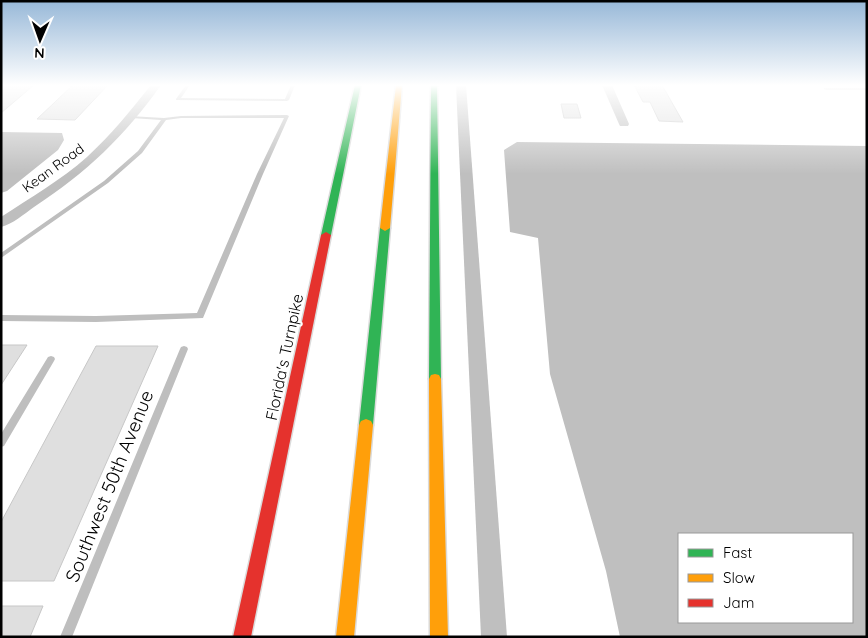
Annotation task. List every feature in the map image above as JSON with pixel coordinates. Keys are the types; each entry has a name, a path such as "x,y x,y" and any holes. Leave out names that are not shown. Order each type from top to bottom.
{"highway":[{"name":"Florida's Turnpike","path":"242,637 352,115"},
{"path":"345,637 396,115"},
{"path":"434,115 434,330 439,637"}],"street":[{"path":"620,115 624,124"},
{"name":"Kean Road","path":"1,223 74,174 101,150 131,117"}],"lane":[{"path":"1,318 96,319 200,316 260,174 287,116 181,117 164,119 131,117"},
{"path":"1,256 106,182 140,152 164,119"},
{"name":"Southwest 50th Avenue","path":"66,637 184,349"},
{"path":"1,443 51,358"}],"shaded area":[{"path":"1,132 62,133 64,140 58,150 7,191 1,193"},
{"path":"517,142 867,146 867,637 620,637 606,571 550,374 538,238 510,232 504,150"}],"building":[{"path":"41,115 80,115 75,120 37,119"},
{"path":"563,115 580,115 581,118 564,118"},
{"path":"656,115 679,115 683,122 659,121"},
{"path":"1,345 27,345 1,385"},
{"path":"96,346 158,346 54,581 1,581 1,522"},
{"path":"1,606 43,606 30,637 1,637"}],"waterway":[{"path":"463,115 494,637"}],"traffic: fast":[{"path":"326,235 352,115"},
{"path":"434,115 435,379"},
{"path":"366,425 385,228"}],"traffic: slow":[{"path":"385,228 396,115"},
{"path":"435,379 439,637"},
{"path":"345,637 366,425"}],"traffic: jam":[{"path":"242,637 326,235"}]}
